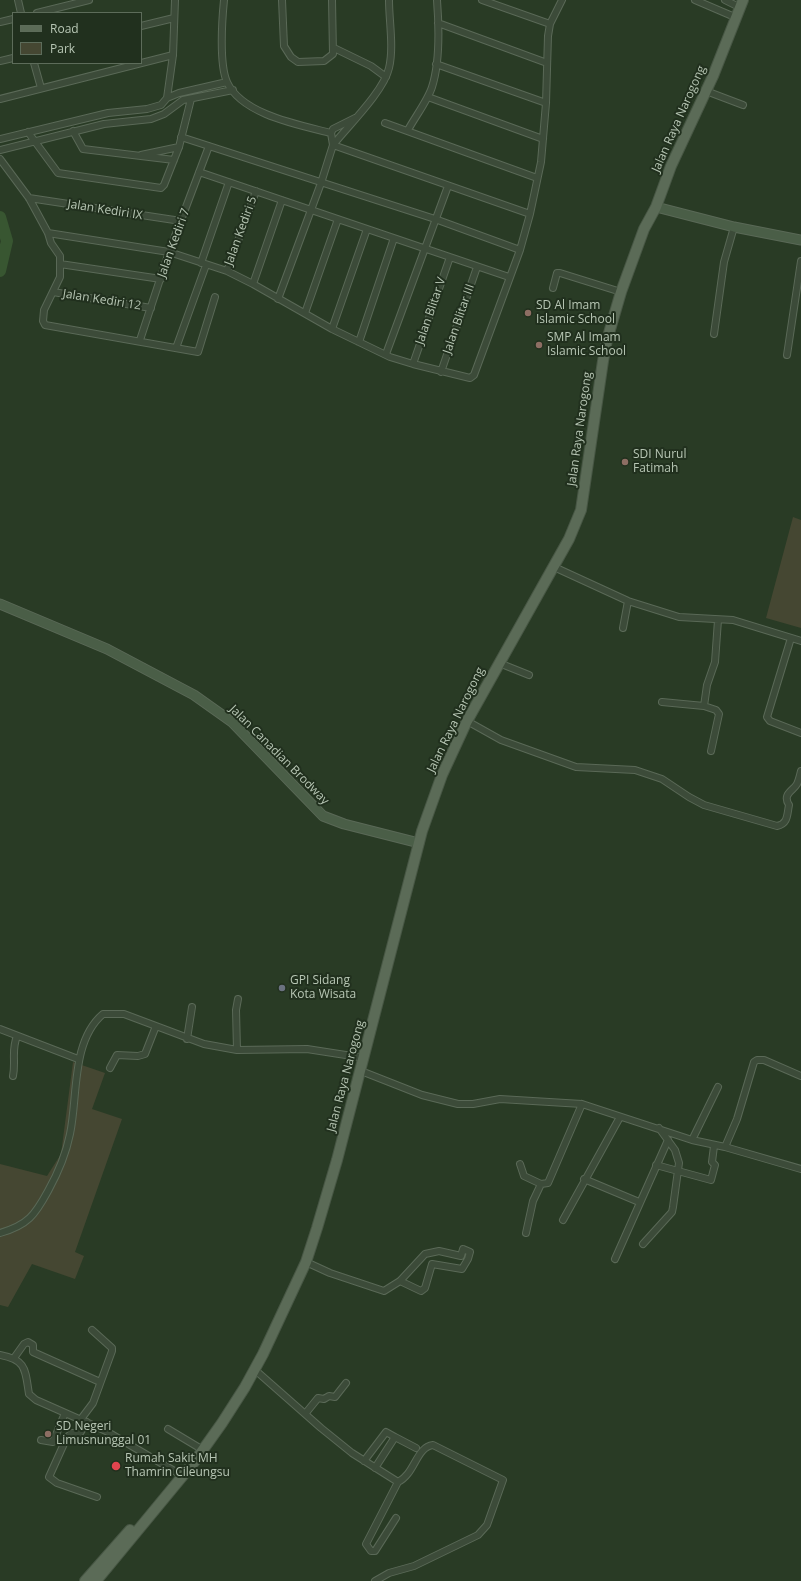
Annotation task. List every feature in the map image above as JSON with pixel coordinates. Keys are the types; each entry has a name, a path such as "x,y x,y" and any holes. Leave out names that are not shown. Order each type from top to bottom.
{"main road":[{"name":"Jalan Raya Narogong","path":"96,1581 203,1450 245,1387 306,1262 326,1201 365,1058 419,843 442,775 467,721 554,567 569,539 581,510 604,354 621,292 644,229 656,207 671,166 706,91 742,4"},
{"name":"Jalan Raya Narogong","path":"85,1581 115,1545 169,1492"}],"street":[{"path":"18,0 21,12"},
{"path":"41,12 89,0"},
{"path":"167,98 173,55 175,0"},
{"path":"224,0 223,50 227,82 233,90 250,105 278,120 331,133"},
{"path":"282,0 284,46 291,57 298,62 324,61 333,54 332,0"},
{"path":"278,299 321,183 333,145 379,90 390,67 389,0"},
{"path":"408,130 428,97 432,86 436,64 438,23 437,0"},
{"path":"482,0 550,24"},
{"path":"48,233 170,252 227,271 332,329 386,354 441,372 466,379 470,378 474,376 520,250 530,214 541,162 546,103 548,36 550,24 562,0"},
{"path":"695,0 737,18"},
{"path":"725,0 742,4"},
{"path":"142,26 174,18"},
{"path":"0,22 12,19"},
{"path":"438,23 547,63"},
{"path":"334,48 371,66 386,77"},
{"path":"142,63 173,55"},
{"path":"0,61 12,58"},
{"path":"34,64 42,88"},
{"path":"0,99 137,64"},
{"path":"436,64 546,103"},
{"path":"0,139 108,114 147,109 161,105 167,98 179,93 227,82"},
{"path":"0,150 104,124 151,119 164,114 183,100 233,90"},
{"path":"706,91 743,105"},
{"path":"428,97 543,139"},
{"path":"28,132 58,173 156,188 164,185 179,147 190,99"},
{"path":"333,145 331,133 333,129 355,118"},
{"path":"385,123 538,178"},
{"path":"73,131 83,149 174,160"},
{"path":"181,137 435,219 520,250"},
{"path":"333,145 530,214"},
{"name":"Jalan Kediri 7","path":"140,340 181,221 209,146"},
{"path":"138,156 179,147"},
{"path":"0,159 29,198 48,233 51,243 60,256 60,277 44,310 43,318 45,325 140,340 198,352 215,297"},
{"path":"199,172 509,277"},
{"path":"176,348 229,182"},
{"path":"386,354 448,186"},
{"name":"Jalan Kediri 5","path":"227,271 256,191"},
{"name":"Jalan Kediri IX","path":"29,198 181,221"},
{"path":"253,284 282,200"},
{"path":"656,207 734,227 801,240"},
{"path":"305,313 338,219"},
{"path":"714,334 724,262 734,227"},
{"path":"332,329 367,229"},
{"path":"359,342 394,238"},
{"name":"Jalan Blitar V","path":"413,364 450,257"},
{"path":"786,355 801,261"},
{"path":"60,264 161,279"},
{"name":"Jalan Blitar III","path":"441,372 477,266"},
{"path":"554,288 557,273 560,273 621,292"},
{"name":"Jalan Kediri 12","path":"53,292 151,308"},
{"path":"554,567 628,601 679,617 733,620 801,641"},
{"path":"623,628 628,601"},
{"name":"Jalan Canadian Brodway","path":"0,604 106,649 194,695 232,722 323,816 344,824 419,843"},
{"path":"704,706 707,685 715,662 718,620"},
{"path":"791,638 767,717 770,721 801,733"},
{"path":"499,663 529,675"},
{"path":"662,702 704,706 716,710 719,714 711,751"},
{"path":"467,721 501,740 576,767 635,770 662,779 704,805 777,826 782,825 786,820 789,805 787,802 787,795 797,784 801,771"},
{"path":"237,1050 236,1010 238,999"},
{"path":"187,1039 192,1007"},
{"path":"0,1233 19,1226 36,1214 58,1173 70,1134 78,1059 96,1020 103,1014 124,1014 187,1039 204,1044 237,1050 307,1049 365,1058"},
{"path":"110,1068 117,1055 138,1056 145,1054 156,1026"},
{"path":"0,1029 78,1059"},
{"path":"13,1076 15,1068 12,1052 17,1036"},
{"path":"725,1147 737,1120 754,1062 764,1060 801,1076"},
{"path":"361,1071 422,1095 458,1104 473,1104 500,1099 582,1104 692,1140 714,1146 725,1147 801,1169"},
{"path":"692,1140 718,1087"},
{"path":"520,1164 524,1176 541,1184 550,1181 582,1104"},
{"path":"563,1220 584,1179 620,1117"},
{"path":"643,1244 672,1212 678,1172 678,1163 675,1150 659,1128"},
{"path":"615,1260 639,1202 668,1140"},
{"path":"656,1165 711,1180 715,1165 712,1162 714,1146"},
{"path":"584,1179 639,1202"},
{"path":"526,1233 532,1202 541,1184"},
{"path":"306,1262 330,1273 384,1291 400,1282 425,1254 440,1251 461,1256 463,1249 470,1252 462,1269 432,1264 425,1288 421,1291 400,1282"},
{"path":"92,1330 112,1348 93,1403 84,1420 80,1433 72,1433 67,1437 49,1477 57,1483 97,1497"},
{"path":"14,1358 24,1344 28,1342 33,1345 33,1352 100,1382"},
{"path":"0,1355 14,1358 25,1369 29,1394 36,1400 84,1420 139,1448 183,1476"},
{"path":"254,1370 305,1414 364,1461 398,1482"},
{"path":"305,1414 318,1398 324,1399 329,1396 335,1397 346,1384"},
{"path":"41,1440 53,1442 65,1412"},
{"path":"168,1429 203,1450"},
{"path":"364,1461 386,1432 416,1448"},
{"path":"375,1468 396,1437"},
{"path":"374,1581 389,1573 414,1566 478,1535 487,1525 503,1480 482,1472 432,1445 426,1446 422,1450 412,1470 398,1482 369,1537 366,1544 367,1548 375,1552 396,1518"}],"green space":[{"path":"793,517 801,520 801,628 766,618"},
{"path":"73,1062 105,1073 92,1109 122,1119 75,1252 84,1256 75,1279 32,1264 8,1307 0,1305 0,1164 47,1176 61,1154"}],"waterway":[{"path":"0,217 7,241 0,271"}],"place":[{"name":"SD Al Imam Islamic School","path":"528,313"},
{"name":"SMP Al Imam Islamic School","path":"539,345"},
{"name":"SDI Nurul Fatimah","path":"625,462"},
{"name":"GPI Sidang Kota Wisata","path":"282,988"},
{"name":"SD Negeri Limusnunggal 01","path":"48,1434"},
{"name":"Rumah Sakit MH Thamrin Cileungsu","path":"116,1466"}]}
